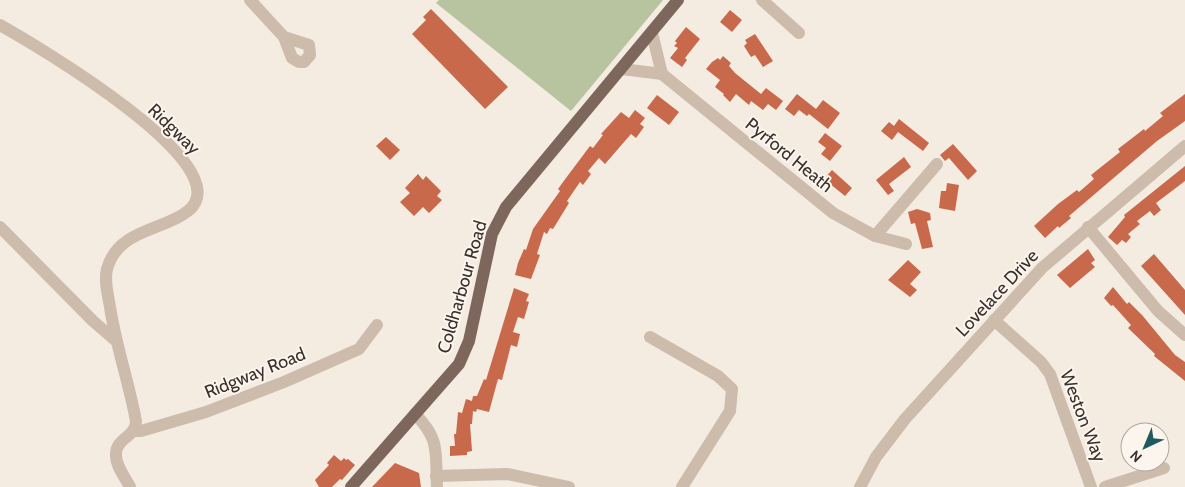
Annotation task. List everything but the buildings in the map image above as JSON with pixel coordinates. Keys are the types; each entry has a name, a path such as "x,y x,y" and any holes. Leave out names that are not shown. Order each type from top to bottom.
{"main road":[{"name":"Coldharbour Road","path":"351,487 459,364 468,341 490,240 506,207 678,0"}],"street":[{"path":"250,0 284,37"},
{"path":"762,0 799,33"},
{"name":"Ridgway","path":"0,25 56,58 138,118 185,162 198,184 196,200 187,212 135,236 120,249 110,263 106,281 115,340 135,418 134,431"},
{"path":"622,69 662,74 652,33"},
{"name":"Pyrford Heath","path":"662,74 833,213 875,236 906,244"},
{"name":"Lovelace Drive","path":"860,487 876,457 905,419 1042,268 1185,146"},
{"path":"875,236 936,164"},
{"path":"0,227 92,321 115,340"},
{"path":"1088,227 1158,310 1185,335"},
{"name":"Weston Way","path":"994,320 1041,362 1050,374 1091,487"},
{"name":"Ridgway Road","path":"134,431 141,431 206,412 284,382 359,349 377,325"},
{"path":"650,337 718,376 732,389 730,411 682,487"},
{"path":"415,414 426,425 435,441 437,481 508,474 569,487"},
{"path":"130,487 118,465 116,454 121,442 134,431"},
{"path":"1105,487 1152,472"}],"green space":[{"path":"439,0 663,0 571,111 436,3"}]}
